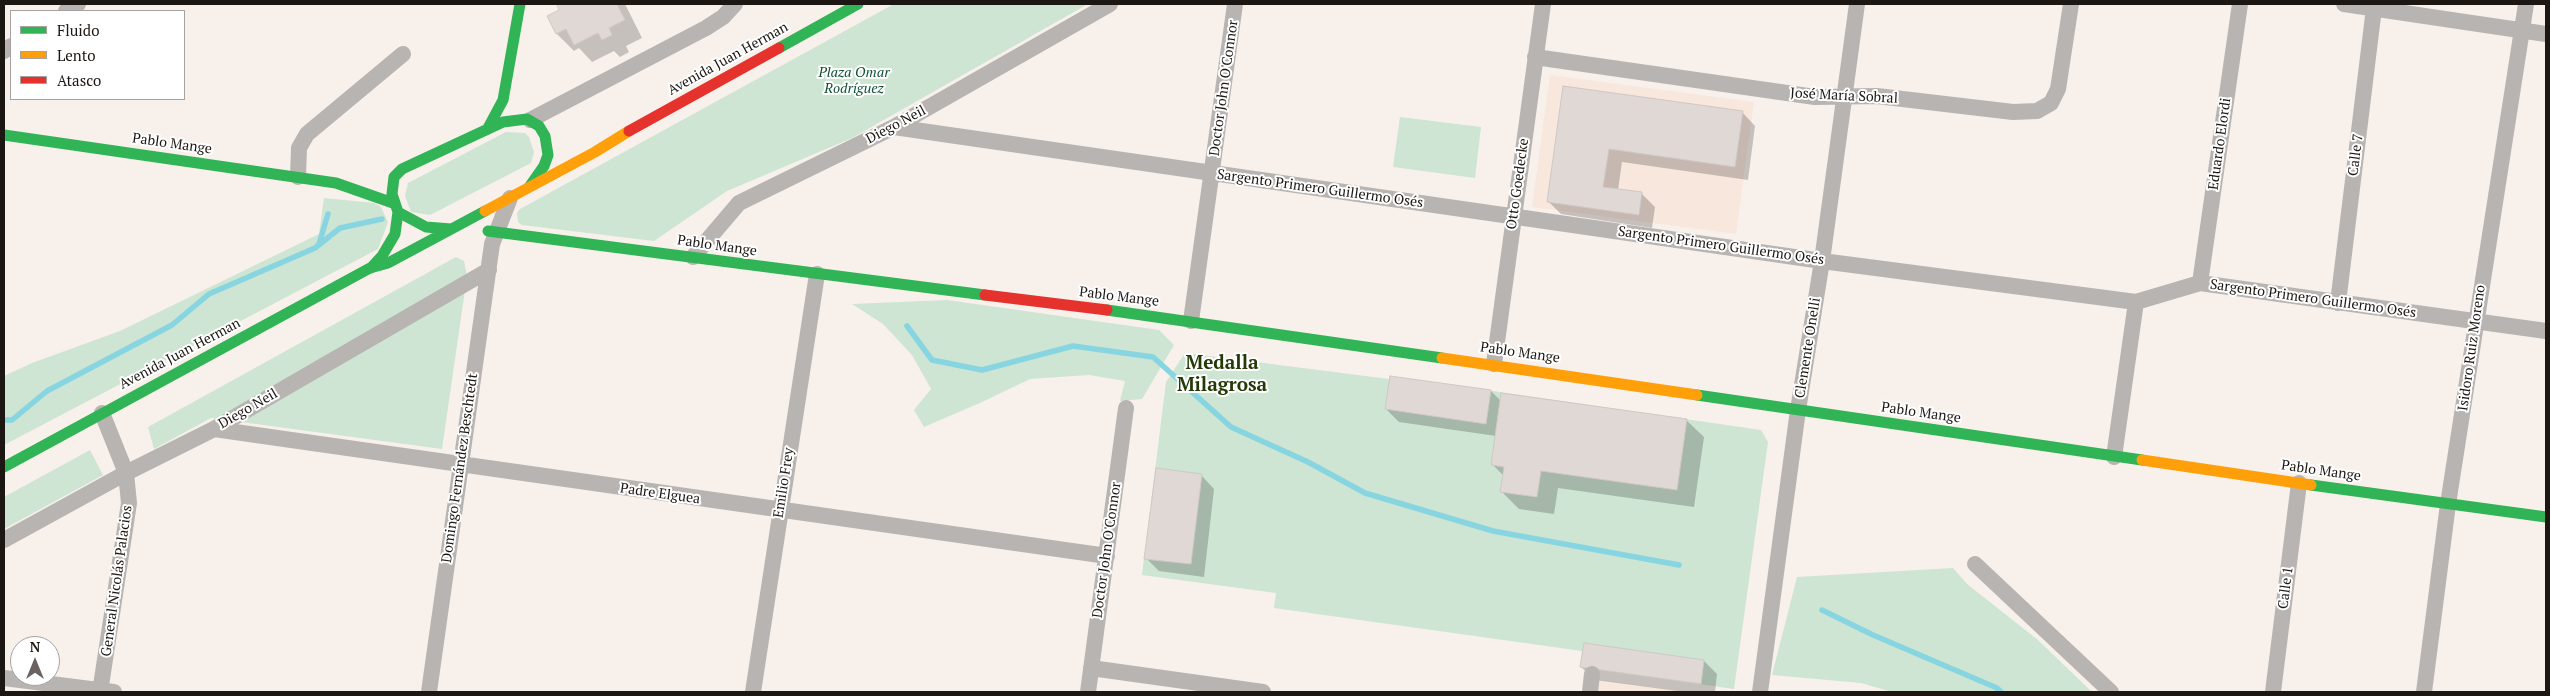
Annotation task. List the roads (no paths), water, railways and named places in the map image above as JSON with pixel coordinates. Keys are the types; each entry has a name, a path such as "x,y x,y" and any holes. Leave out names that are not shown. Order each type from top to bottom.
{"street":[{"path":"488,128 503,100 520,4"},
{"path":"382,179 394,177 402,169 706,28 723,17 735,4"},
{"name":"Avenida Juan Herman","path":"4,467 370,268 388,263 595,152 612,140 858,4"},
{"name":"Diego Neil","path":"693,257 739,203 894,127 1110,4"},
{"name":"Doctor John O'Connor","path":"1191,322 1235,4"},
{"name":"Otto Goedecke","path":"1494,364 1543,4"},
{"name":"Clemente Onelli","path":"1760,692 1798,410 1822,261 1857,4"},
{"name":"José María Sobral","path":"1535,57 1815,96 1876,96 2014,112 2037,112 2051,103 2058,89 2071,4"},
{"name":"Eduardo Elordi","path":"2200,283 2240,4"},
{"path":"2344,4 2546,34"},
{"name":"Isidoro Ruiz Moreno","path":"2424,692 2448,504 2526,4"},
{"name":"Calle 7","path":"2338,302 2374,8"},
{"path":"298,177 300,148 307,134 403,54"},
{"path":"508,80 524,113 546,136 559,144"},
{"name":"Sargento Primero Guillermo Osés","path":"894,127 1822,261 2136,302 2200,283 2546,331"},
{"name":"Pablo Mange","path":"4,135 336,183 368,182"},
{"path":"530,186 544,166 548,155 546,136"},
{"name":"Avenida Juan Herman","path":"580,146 612,140"},
{"name":"Avenida Juan Herman","path":"370,268 382,256 395,234 395,208 391,183 394,177"},
{"name":"Pablo Mange","path":"336,183 395,208 426,227 451,230"},
{"name":"Domingo Fernández Beschtedt","path":"429,692 489,270 492,236 510,198"},
{"path":"467,221 480,222 492,236"},
{"name":"Pablo Mange","path":"492,236 693,257 1191,322 1494,364 2300,484 2546,517"},
{"name":"Diego Neil","path":"4,540 126,473 214,429 489,270"},
{"name":"Emilio Frey","path":"753,692 779,511 817,274"},
{"path":"2114,457 2136,302"},
{"name":"Doctor John O'Connor","path":"1088,692 1126,408"},
{"name":"General Nicolás Palacios","path":"102,414 126,473 129,503 105,692"},
{"name":"Padre Elguea","path":"214,429 460,466 1107,556"},
{"name":"Calle 1","path":"2273,692 2300,484"},
{"path":"1975,564 2111,692"},
{"path":"1091,668 1263,692"},
{"path":"1590,692 1592,674"},
{"path":"4,678 105,692"}],"waterway":[{"path":"319,244 328,214"},
{"path":"4,420 12,420 47,391 172,325 209,294 315,248 340,228 382,219"},
{"path":"907,326 932,360 982,370 1073,346 1153,357 1231,427 1308,462 1365,493 1493,531 1679,565"},
{"path":"1822,610 1873,635 1997,688 2001,692"}],"district":[{"name":"Medalla Milagrosa","path":"1222,375"}],"park label":[{"name":"Plaza Omar Rodríguez","path":"854,82"}]}
